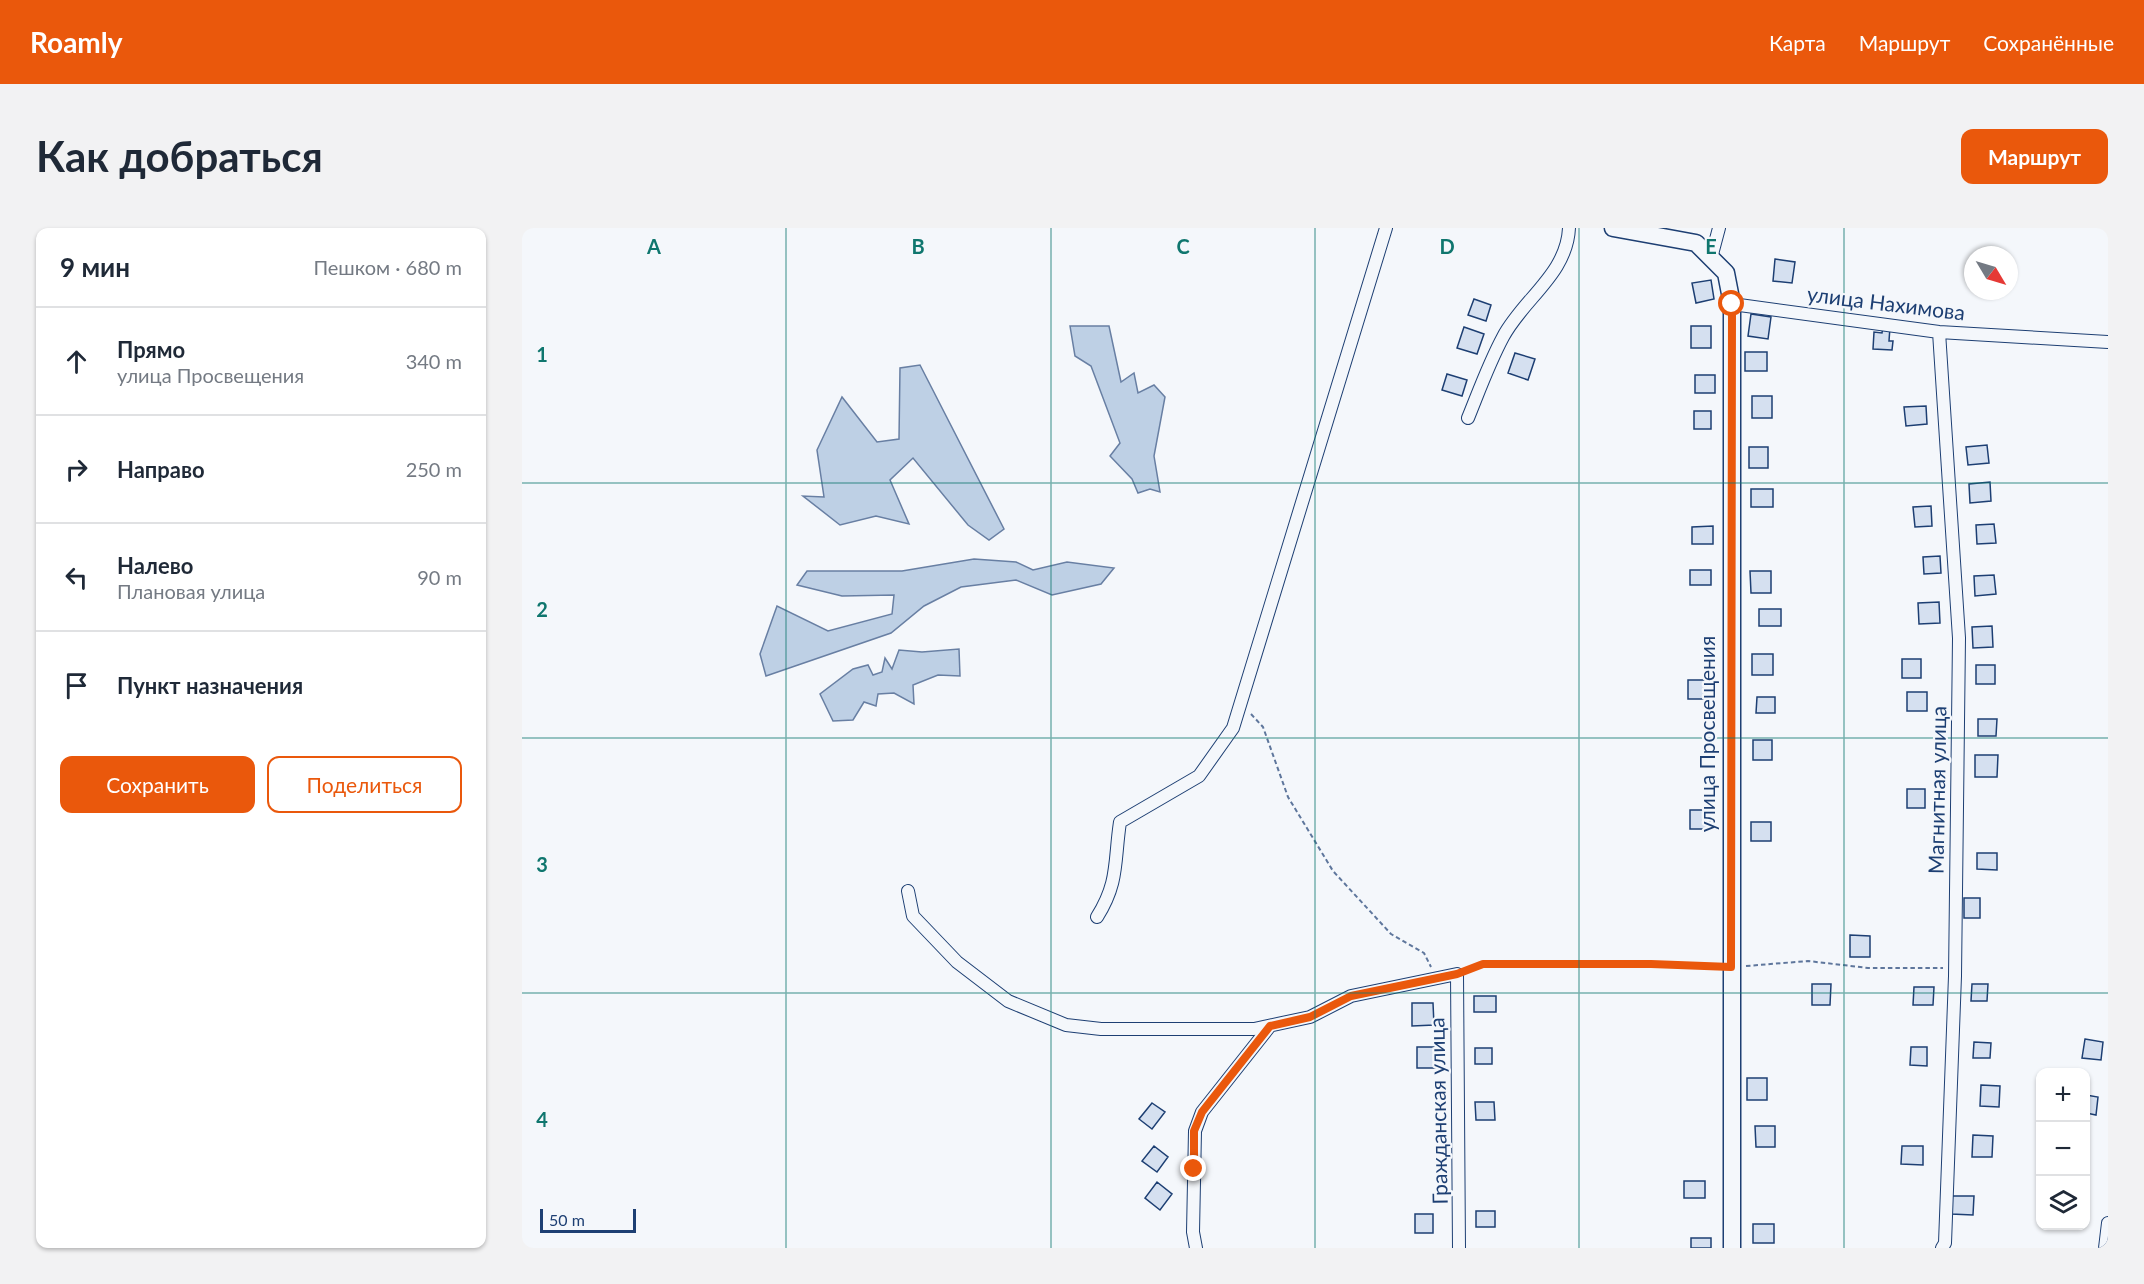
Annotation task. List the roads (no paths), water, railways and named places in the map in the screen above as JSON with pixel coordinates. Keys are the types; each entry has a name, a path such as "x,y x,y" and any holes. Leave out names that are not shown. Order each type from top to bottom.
{"street":[{"path":"1097,917 1109,898 1116,877 1114,861 1120,822 1199,776 1233,728 1386,228"},
{"path":"1468,418 1504,335 1546,284 1568,246 1569,228"},
{"name":"улица Просвещения","path":"1613,228 1696,243 1726,273 1732,304 1732,1248"},
{"path":"1711,258 1719,228"},
{"name":"улица Нахимова","path":"1732,304 1939,332 2108,342"},
{"name":"Магнитная улица","path":"1939,332 1959,638 1955,969 1945,1243 1942,1248"},
{"path":"908,891 913,916 957,962 1008,1001 1066,1025 1101,1029 1254,1029 1270,1026"},
{"name":"Гражданская улица","path":"1270,1026 1310,1017 1351,996 1457,974 1459,1248"},
{"path":"1196,1248 1193,1232 1194,1131 1202,1112 1270,1026"},
{"path":"2105,1248 2108,1223"}],"water":[{"path":"1070,326 1109,326 1121,382 1134,373 1138,393 1154,385 1165,397 1154,456 1160,492 1150,489 1138,493 1132,479 1110,456 1120,443 1091,366 1075,356"},
{"path":"920,365 1004,529 989,540 968,525 913,458 890,480 909,524 876,516 840,525 803,496 824,497 817,450 842,397 877,442 899,439 900,368"},
{"path":"974,559 1016,562 1033,570 1067,562 1114,568 1101,584 1052,595 1016,580 961,587 924,606 891,633 766,676 760,654 777,606 828,631 892,614 894,595 842,596 797,585 807,571 902,571"},
{"path":"959,649 960,676 938,675 913,685 914,704 894,693 878,694 876,706 864,702 853,720 833,721 820,694 853,669 868,665 873,675 882,672 885,658 892,669 899,650 922,652"}]}
